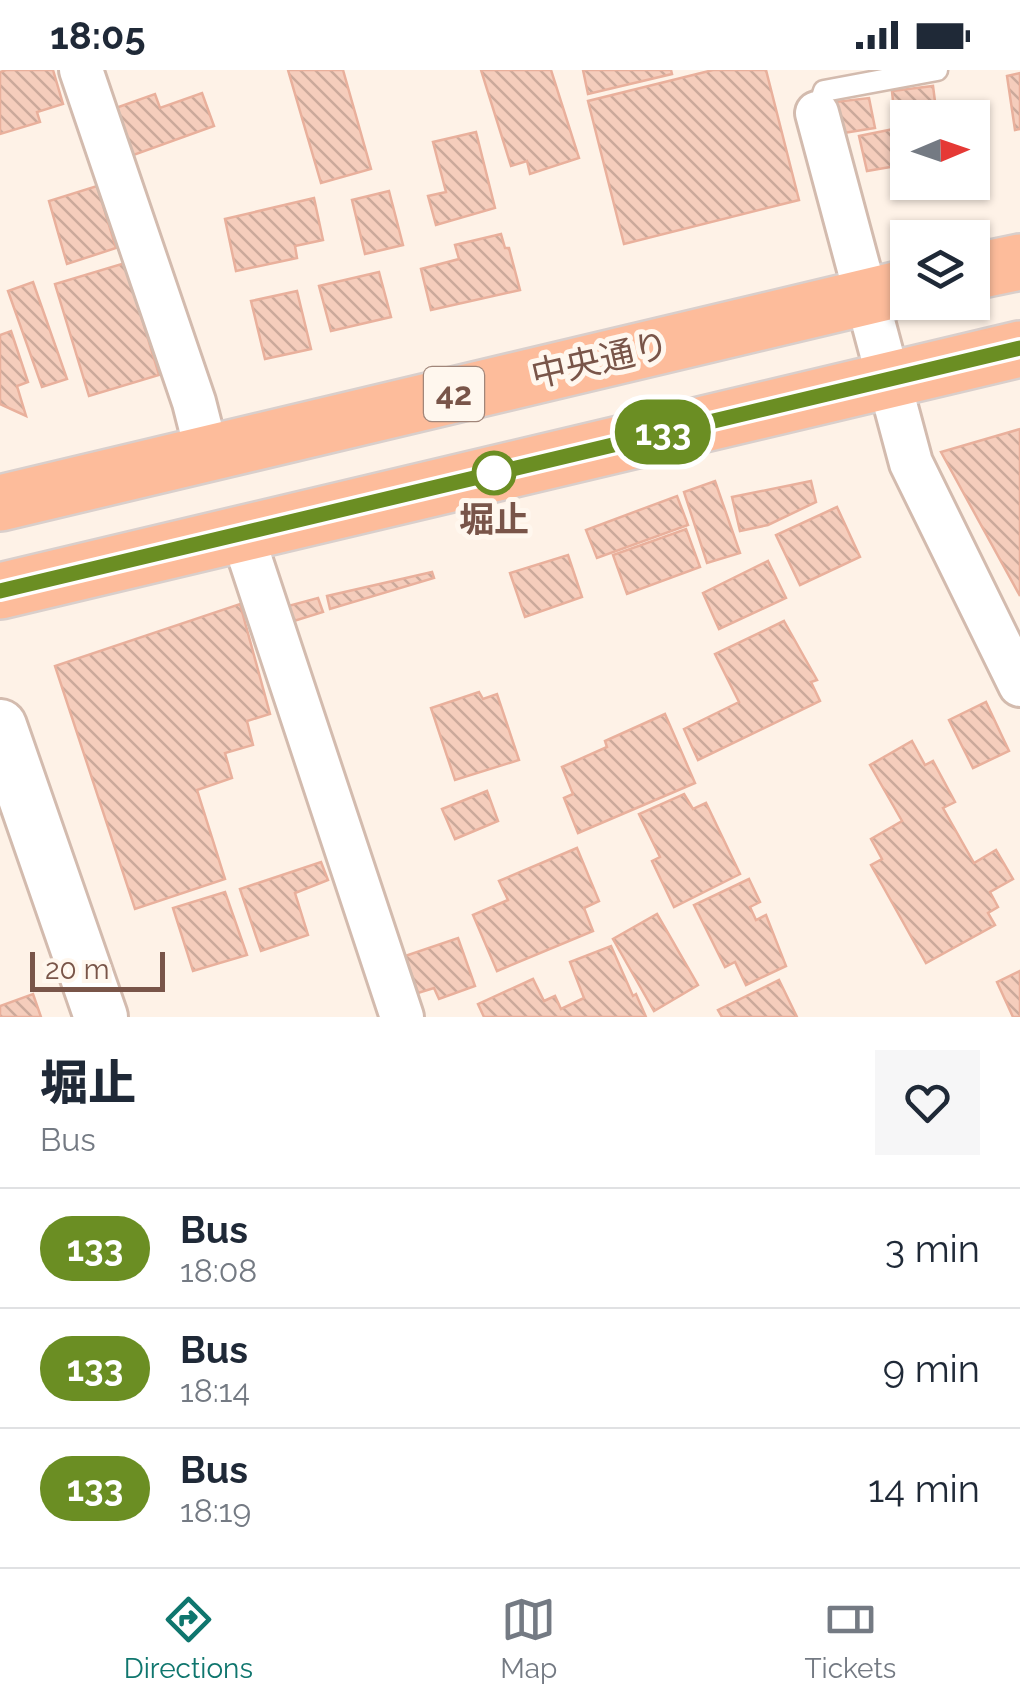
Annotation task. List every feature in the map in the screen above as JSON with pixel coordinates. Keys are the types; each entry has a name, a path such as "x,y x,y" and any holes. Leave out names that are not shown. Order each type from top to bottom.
{"highway":[{"path":"990,268 1020,262"},
{"name":"中央通り","path":"0,502 887,292"},
{"path":"0,591 1020,348"}],"street":[{"path":"81,70 208,453"},
{"path":"817,114 887,292 888,378 911,463 1020,684"},
{"path":"242,534 402,1017"},
{"path":"0,726 101,1017"}],"lane":[{"path":"817,114 824,92 937,70"}],"building":[{"path":"53,70 63,104 37,112 40,122 0,134 0,72"},
{"path":"288,70 343,70 371,169 321,183"},
{"path":"481,70 551,70 579,158 530,174 527,161 511,166"},
{"path":"583,70 671,70 672,74 588,94"},
{"path":"713,70 766,70 799,200 624,244 588,101"},
{"path":"1020,73 1020,129 1015,130 1007,76"},
{"path":"933,86 935,100 893,100 892,91"},
{"path":"202,93 214,126 128,157 110,110 155,94 160,108"},
{"path":"869,98 875,128 831,135 826,103"},
{"path":"890,130 890,167 867,171 859,136"},
{"path":"476,132 495,208 436,225 428,196 446,192 433,142"},
{"path":"97,186 116,248 67,264 49,201"},
{"path":"389,191 403,245 365,254 352,200"},
{"path":"314,198 323,240 295,246 297,258 236,271 225,219"},
{"path":"501,234 505,248 509,248 520,290 431,310 421,269 459,259 455,245"},
{"path":"125,263 159,375 89,396 55,284"},
{"path":"379,272 391,317 331,331 319,286"},
{"path":"33,282 67,379 42,387 8,291"},
{"path":"297,291 311,349 265,359 251,301"},
{"path":"11,331 28,382 17,386 26,416 0,404 0,335"},
{"path":"1020,429 1020,596 941,452"},
{"path":"715,481 740,553 707,563 684,492"},
{"path":"811,481 816,502 768,525 740,531 732,497"},
{"path":"677,496 688,525 597,558 586,530"},
{"path":"837,507 860,557 800,585 776,535"},
{"path":"686,529 700,567 627,594 613,555"},
{"path":"568,555 582,597 525,617 510,573"},
{"path":"768,561 786,598 719,629 703,593"},
{"path":"432,572 434,578 330,609 327,596"},
{"path":"318,598 323,612 294,621 288,606"},
{"path":"240,604 270,714 247,721 253,745 225,753 232,778 197,790 225,879 135,909 55,666"},
{"path":"784,621 817,680 811,682 820,701 698,760 684,729 739,702 715,654"},
{"path":"479,692 483,699 497,694 519,760 455,780 431,708"},
{"path":"986,702 1009,751 973,768 949,720"},
{"path":"665,714 695,783 578,833 564,798 573,794 562,767 607,747 605,741"},
{"path":"912,741 925,765 933,761 955,802 943,808 974,863 996,850 1013,879 990,892 998,907 988,913 995,925 926,963 871,865 882,859 871,839 902,821 870,765"},
{"path":"487,791 498,821 455,839 442,809"},
{"path":"684,794 693,809 706,803 740,874 674,907 652,861 660,857 639,814"},
{"path":"577,848 599,901 584,908 593,931 497,971 473,915 508,900 499,881"},
{"path":"321,862 328,880 295,893 308,935 261,951 240,889"},
{"path":"749,879 760,902 750,907 756,920 766,915 786,966 746,985 735,962 725,967 694,905"},
{"path":"225,892 247,955 193,971 173,908"},
{"path":"657,914 698,985 654,1011 613,939"},
{"path":"458,938 475,986 439,999 434,988 418,993 405,956"},
{"path":"611,946 646,1017 484,1017 478,1004 533,979 544,1001 555,996 561,1009 584,998 570,962"},
{"path":"1020,971 1020,1017 1013,1017 997,982"},
{"path":"779,980 797,1017 722,1017 718,1010"},
{"path":"33,994 41,1017 0,1017 0,1006"}],"bus line":[{"name":"133","path":"0,591 1020,348"}],"place":[{"name":"堀止","path":"494,473"}]}
